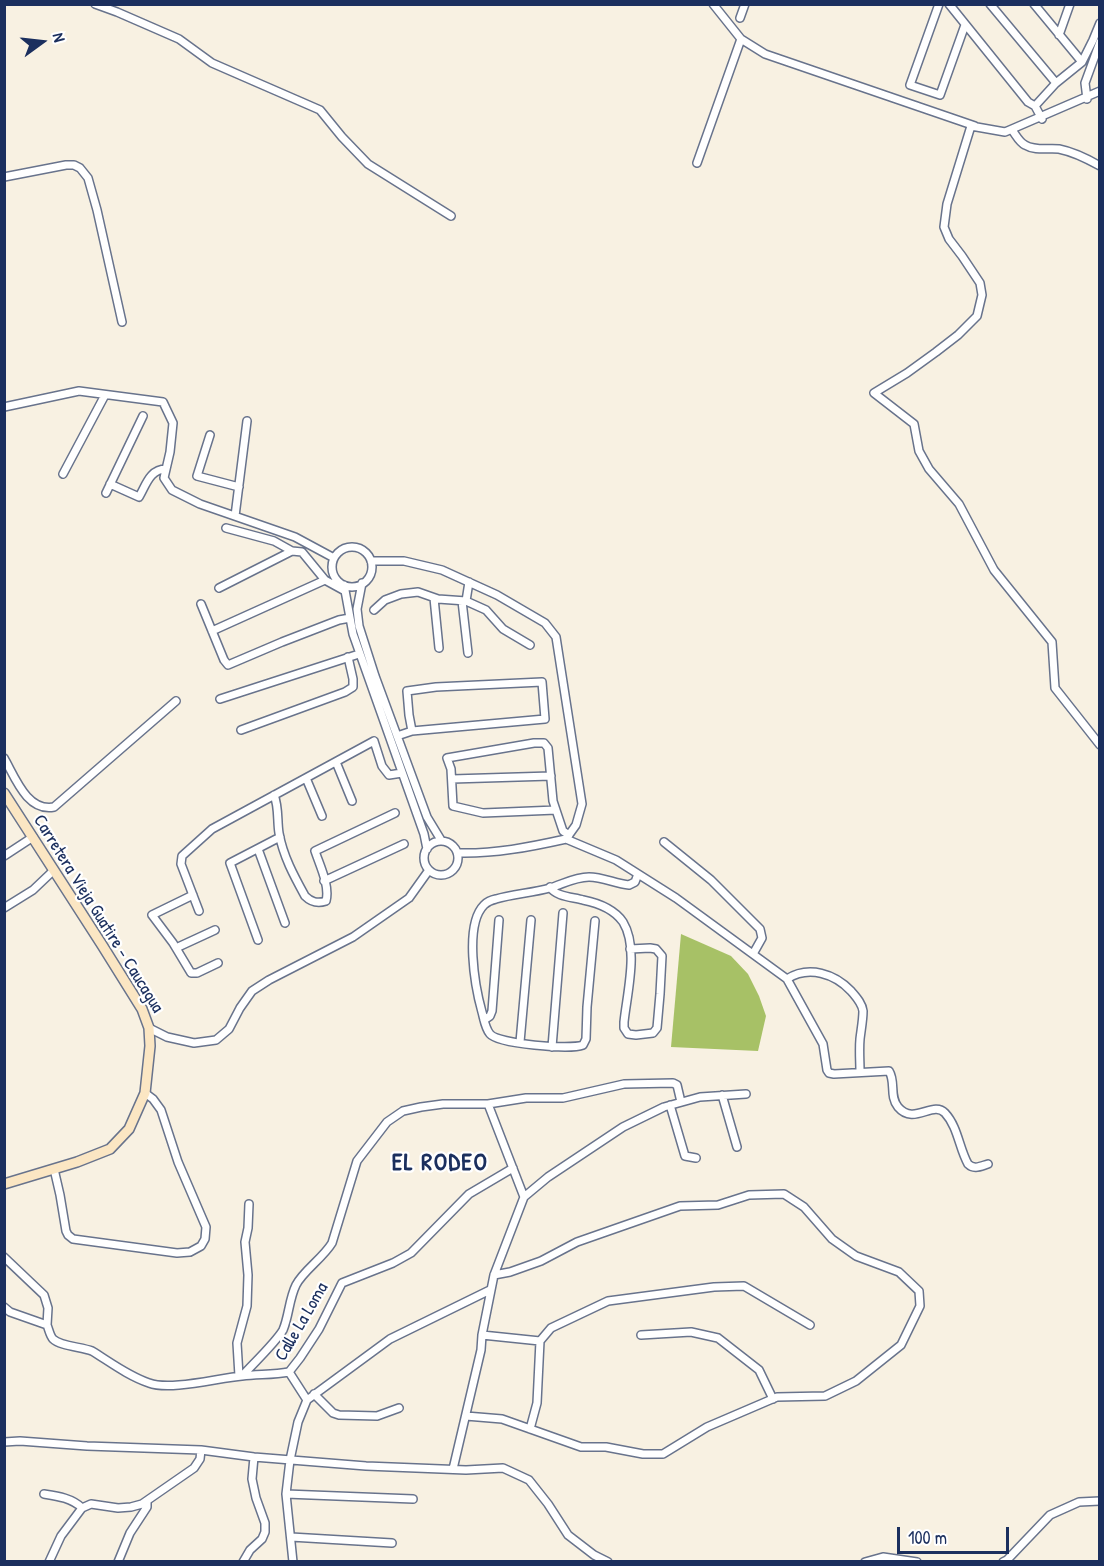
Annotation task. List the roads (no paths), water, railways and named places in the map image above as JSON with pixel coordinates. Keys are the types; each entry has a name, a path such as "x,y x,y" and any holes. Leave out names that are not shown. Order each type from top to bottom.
{"main road":[{"name":"Carretera Vieja Guatire - Caucagua","path":"4,793 142,1009 149,1028 150,1046 145,1093 129,1129 110,1149 77,1162 4,1184"}],"street":[{"path":"95,4 179,39 212,63 320,110 368,164 451,216"},
{"path":"713,4 741,39 765,54 983,128 999,131 1026,127 1100,92"},
{"path":"740,18 745,4"},
{"path":"939,4 910,86 940,95 965,25"},
{"path":"949,4 1028,102 1035,106 1042,119"},
{"path":"990,4 1056,83"},
{"path":"1059,35 1070,4"},
{"path":"1035,5 1082,62"},
{"path":"1035,106 1056,83 1082,62 1100,23"},
{"path":"697,163 741,39"},
{"path":"1087,99 1085,83 1100,42"},
{"path":"1100,92 1005,132 971,126 947,204 944,227 949,239 980,283 982,295 977,316 958,335 908,373 874,393 914,424 919,451 929,469 959,504 994,570 1052,642 1055,688 1100,745"},
{"path":"1012,130 1022,144 1066,151 1100,166"},
{"path":"4,177 66,165 80,168 88,178 98,210 122,322"},
{"path":"4,407 79,391 163,402 173,423 164,478 172,490 200,504 295,537 334,558"},
{"path":"63,474 105,395"},
{"path":"106,493 143,416"},
{"path":"235,516 247,422"},
{"path":"210,435 197,476 239,486"},
{"path":"110,484 139,497 152,473 159,469 166,469"},
{"path":"226,528 274,541 302,552 324,580 345,588 362,583"},
{"path":"350,547 363,550 370,561 370,574 362,583 357,609 359,626 427,817 441,840 452,844 458,853 457,864 450,873 439,875 429,870 424,860 426,849 424,834 359,654 345,588 335,577 332,565 334,558 343,549 350,547"},
{"path":"219,588 292,550"},
{"path":"370,561 404,561 442,570 497,595 545,623 556,637 582,804 576,825 567,837 543,844 481,854 458,853"},
{"path":"212,631 324,580"},
{"path":"468,653 464,601 469,582"},
{"path":"374,610 385,600 401,594 418,592 434,598 464,601 486,610 503,629 530,645"},
{"path":"434,598 439,648"},
{"path":"201,604 228,665 339,620 350,618"},
{"path":"220,699 359,654"},
{"path":"241,730 345,692 353,687 348,657"},
{"path":"397,736 412,731 545,718 542,682 436,687 407,691 412,731"},
{"path":"4,758 23,792 32,802 46,808 54,807 176,701"},
{"path":"199,911 181,864 182,856 212,829 374,741 382,766 389,775 402,773"},
{"path":"556,810 483,813 453,806 452,779 447,758 544,743 548,748 553,801 567,837 616,860 676,898 788,979 824,1044 828,1072 833,1074 889,1071 892,1076 894,1098 900,1109 911,1114 935,1108 941,1110 955,1129 970,1167 988,1164"},
{"path":"336,762 352,801"},
{"path":"452,779 551,776"},
{"path":"306,778 322,816"},
{"path":"274,795 285,856 305,896 320,903 326,901 327,898 315,851 395,813"},
{"path":"4,856 33,837"},
{"path":"258,940 230,863 280,837"},
{"path":"426,849 430,844 441,840"},
{"path":"664,842 711,880 760,929 762,938 753,954"},
{"path":"324,881 404,844"},
{"path":"258,849 285,923"},
{"path":"4,908 33,890 54,870"},
{"path":"149,1028 167,1037 194,1043 216,1040 229,1029 252,991 353,937 409,898 429,870"},
{"path":"595,921 583,1045 576,1048 552,1047 500,1040 492,1036 484,1020 477,991 472,951 474,931 480,911 486,904 493,900 591,877 629,885 635,882 638,874"},
{"path":"550,887 556,894 596,903 618,916 626,929 630,949 624,1025 628,1034 653,1033 657,1028 662,956 656,949 630,949"},
{"path":"193,895 152,915 191,973 197,973 218,963"},
{"path":"552,1047 563,913"},
{"path":"484,1020 490,1016 492,1011 499,920"},
{"path":"520,1042 531,920"},
{"path":"176,948 215,930"},
{"path":"788,979 801,973 824,973 843,983 856,996 863,1011 860,1072"},
{"path":"241,1376 284,1328 297,1283 332,1243 357,1161 387,1122 403,1111 443,1104 488,1104 526,1098 563,1098 624,1084 673,1083 677,1085 681,1102"},
{"path":"54,1169 66,1231 73,1239 177,1253 190,1252 201,1246 206,1236 204,1221 178,1162 161,1110 153,1098 145,1093"},
{"path":"453,1469 481,1350 490,1290 524,1197 548,1177 623,1127 670,1105 700,1096 746,1094"},
{"path":"723,1095 737,1147"},
{"path":"488,1104 524,1197"},
{"path":"670,1105 686,1156 696,1158"},
{"name":"Calle La Loma","path":"307,1400 289,1372 319,1329 342,1283 393,1263 411,1253 469,1194 513,1168"},
{"path":"466,1416 502,1419 581,1447 606,1447 643,1454 663,1454 707,1427 777,1397 825,1396 856,1381 901,1345 920,1306 919,1291 899,1272 856,1256 832,1239 804,1207 784,1194 749,1195 718,1205 680,1206 577,1242 510,1272 494,1275"},
{"path":"241,1376 237,1343 247,1306 248,1275 245,1242 249,1204"},
{"path":"4,1257 44,1296 48,1308 47,1325 51,1336 57,1343 92,1351 129,1374 151,1384 175,1385 289,1372"},
{"path":"530,1429 537,1404 540,1341 550,1328 608,1301 714,1287 744,1286 810,1324"},
{"path":"293,1562 286,1494 298,1422 307,1400 390,1339 490,1290"},
{"path":"4,1307 10,1312 47,1325"},
{"path":"641,1335 692,1332 718,1338 759,1370 773,1399"},
{"path":"482,1335 540,1341"},
{"path":"314,1394 333,1413 339,1415 377,1416 399,1408"},
{"path":"4,1442 201,1450 254,1457 366,1466 503,1468 529,1480 568,1535 594,1555 608,1562"},
{"path":"49,1562 61,1536 82,1508 95,1504 125,1508 147,1501 194,1468 200,1459 201,1450"},
{"path":"243,1562 250,1550 262,1539 266,1528 252,1479 254,1457"},
{"path":"44,1494 69,1500 79,1504 82,1508"},
{"path":"286,1494 413,1499"},
{"path":"118,1562 130,1533 147,1507 147,1501"},
{"path":"1004,1562 1050,1515 1079,1502 1100,1502"},
{"path":"291,1537 392,1543"},
{"path":"865,1562 883,1557 917,1562"}],"district":[{"name":"EL RODEO","path":"440,1164"}]}
